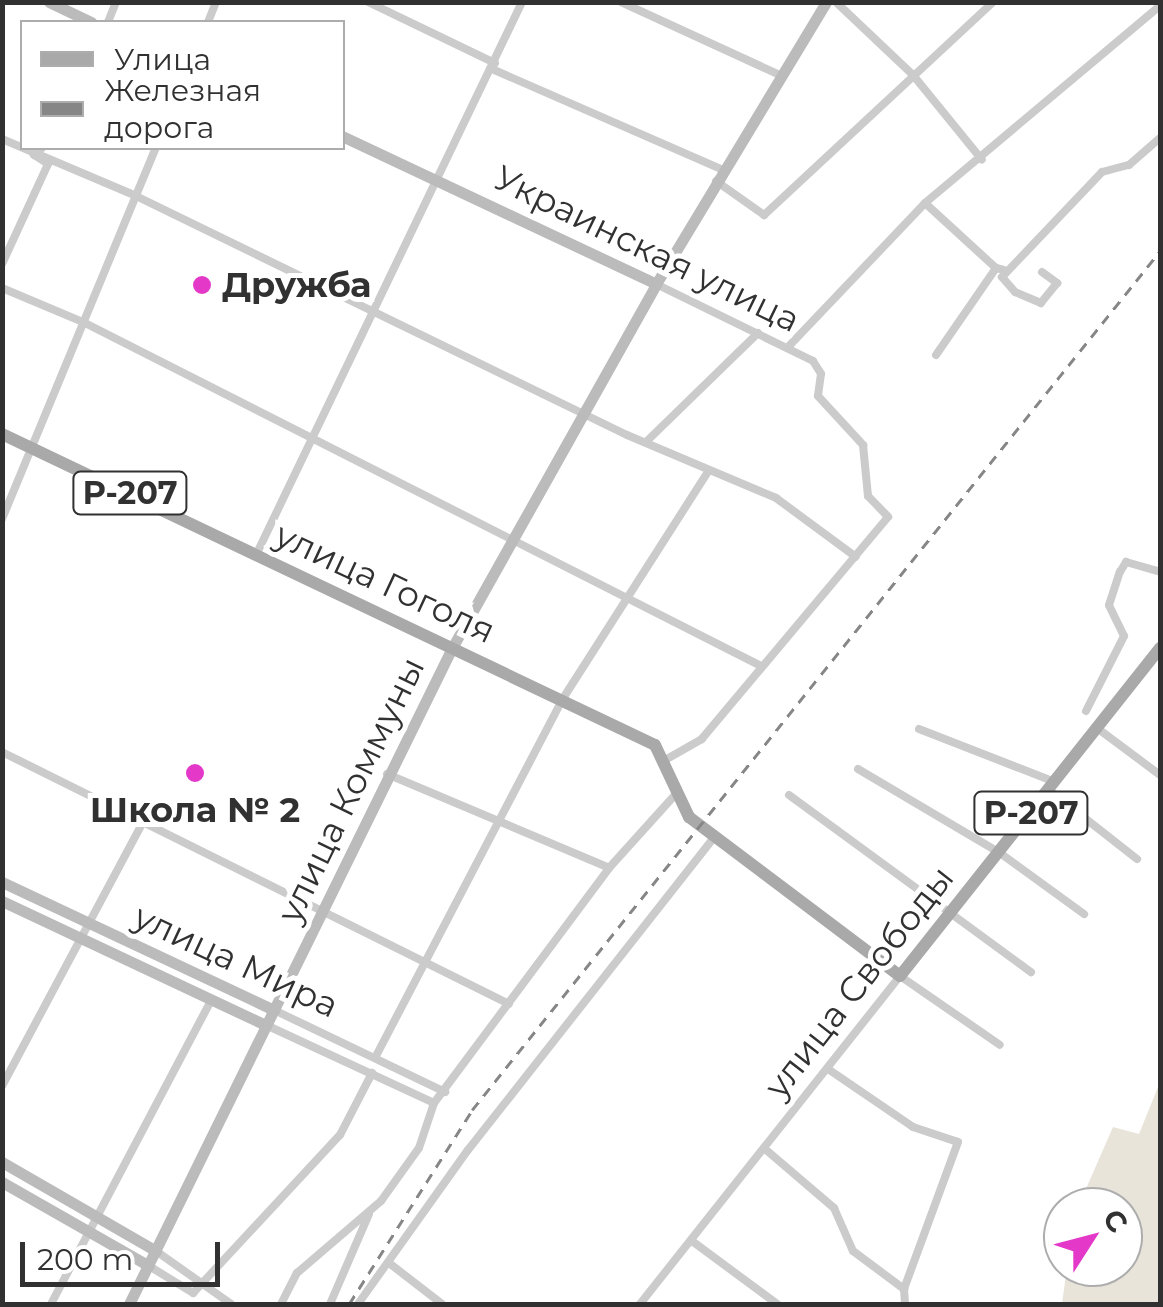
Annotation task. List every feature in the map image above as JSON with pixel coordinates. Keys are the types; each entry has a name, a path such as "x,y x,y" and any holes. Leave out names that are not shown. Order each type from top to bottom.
{"main road":[{"name":"улица Гоголя","path":"2,434 655,745 666,759"},
{"name":"улица Свободы","path":"900,976 1157,658"},
{"path":"666,759 674,795 700,826 900,976"}],"street":[{"path":"49,2 87,20"},
{"path":"368,2 720,176 764,215 993,2"},
{"path":"256,555 522,2"},
{"path":"621,2 782,76"},
{"name":"улица Коммуны","path":"129,1304 452,648 583,410 826,2"},
{"path":"836,2 913,75 982,160"},
{"path":"788,346 924,203 982,160 1160,6"},
{"name":"Украинская улица","path":"345,137 788,346 817,367 821,402 849,424 863,445 868,496 888,516 856,558"},
{"path":"936,355 1000,269 1102,172 1130,165 1160,138"},
{"path":"24,150 136,196 708,472 776,498 856,558 693,748 666,759"},
{"path":"34,155 40,150"},
{"path":"2,518 155,150"},
{"path":"2,264 48,164 34,155"},
{"path":"924,203 1000,269 1015,292 1041,303 1057,283 1042,272"},
{"path":"2,288 84,322 514,536 761,666"},
{"path":"647,440 758,334"},
{"path":"376,1056 428,963 497,818 562,700 624,596 708,472"},
{"path":"1086,711 1121,648 1122,628 1109,605 1126,562 1160,572"},
{"path":"1098,728 1160,775"},
{"path":"919,729 1052,786 1136,858"},
{"path":"2,752 145,818 509,1004"},
{"path":"858,768 1000,854 1084,914"},
{"path":"387,774 609,868"},
{"path":"280,1304 293,1277 371,1210 419,1148 434,1103 609,868 674,795"},
{"path":"788,795 1031,972"},
{"path":"2,1086 145,818"},
{"path":"358,1304 468,1150 714,837"},
{"name":"улица Мира","path":"2,882 445,1092"},
{"name":"улица Мира","path":"2,901 434,1103"},
{"path":"900,976 1000,1045"},
{"name":"улица Свободы","path":"640,1304 900,976"},
{"path":"52,1304 212,998"},
{"path":"828,1070 913,1128 958,1142 904,1290 905,1304"},
{"path":"2,1182 193,1293 340,1135 372,1073"},
{"path":"765,1149 834,1208 853,1251 904,1290"},
{"path":"2,1162 156,1252 231,1304"},
{"path":"330,1304 371,1210"},
{"path":"692,1241 778,1304"},
{"path":"389,1263 442,1304"}],"shaded area":[{"path":"1160,1082 1160,1304 1062,1304 1064,1287 1143,1287 1143,1187 1087,1187 1113,1127 1139,1134"}],"railway":[{"path":"349,1304 472,1110 1160,251"}],"place":[{"name":"Дружба","path":"202,285"},
{"name":"Школа № 2","path":"195,773"}]}
